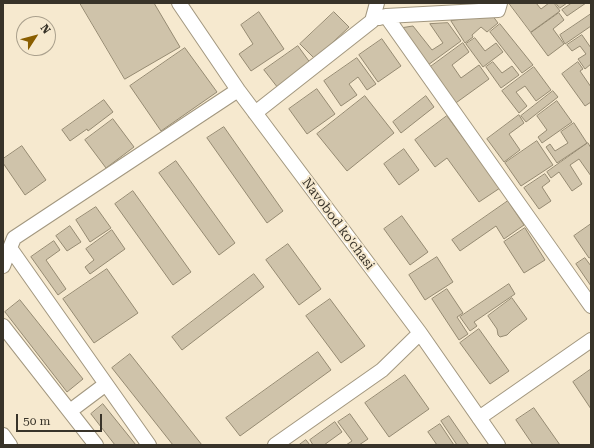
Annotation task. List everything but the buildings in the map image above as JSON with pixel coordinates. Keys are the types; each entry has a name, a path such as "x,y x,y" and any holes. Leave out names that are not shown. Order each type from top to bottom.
{"street":[{"name":"Navobod ko'chasi","path":"179,3 238,90 420,333 498,445"},
{"path":"372,21 377,3"},
{"path":"255,113 372,21 386,16 498,10 500,3"},
{"path":"386,16 591,306"},
{"path":"3,266 9,243 238,90"},
{"path":"9,243 149,445"},
{"path":"3,326 96,445"},
{"path":"275,445 382,370 420,333"},
{"path":"479,418 591,340"},
{"path":"70,411 106,384"},
{"path":"3,435 10,445"}]}
